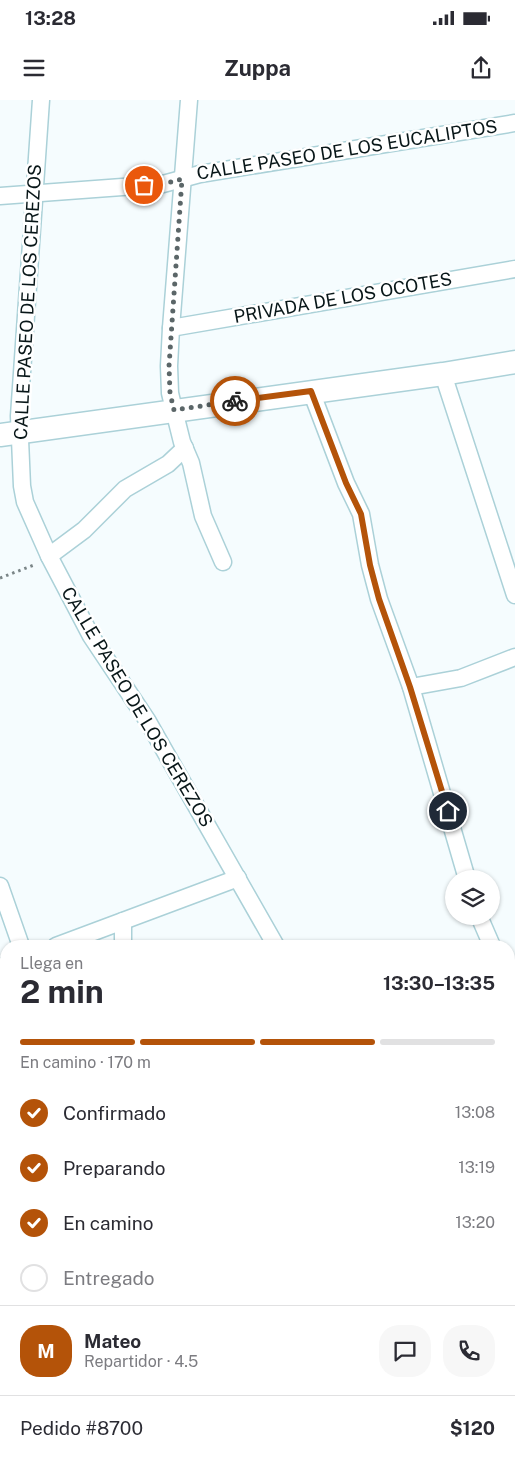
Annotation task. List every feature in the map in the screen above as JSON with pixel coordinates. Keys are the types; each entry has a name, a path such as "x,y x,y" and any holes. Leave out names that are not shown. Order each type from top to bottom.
{"street":[{"name":"CALLE PASEO DE LOS CEREZOS","path":"41,100 34,194 9,434 26,502 49,556 91,636 148,720 273,940"},
{"path":"189,100 171,328 170,393 191,463 203,516 223,562"},
{"name":"CALLE PASEO DE LOS EUCALIPTOS","path":"0,196 163,184 200,174 515,123"},
{"name":"PRIVADA DE LOS OCOTES","path":"171,328 515,269"},
{"path":"9,434 443,374 515,362"},
{"path":"443,374 515,595"},
{"path":"311,391 346,483 361,514 370,565 379,599 410,687 465,870"},
{"path":"49,556 84,530 125,489 168,464 185,448"},
{"path":"410,687 461,678 515,657"},
{"path":"72,940 238,878"},
{"path":"0,886 19,940"},
{"path":"123,921 123,940"},
{"path":"483,925 489,940"}],"path":[{"path":"0,578 19,572 49,556"}],"way so far":[{"path":"144,185 163,184 182,179 169,366 170,393 174,410 235,401"}],"route":[{"path":"235,401 311,391 346,483 361,514 370,565 379,599 410,687 448,811"}]}
